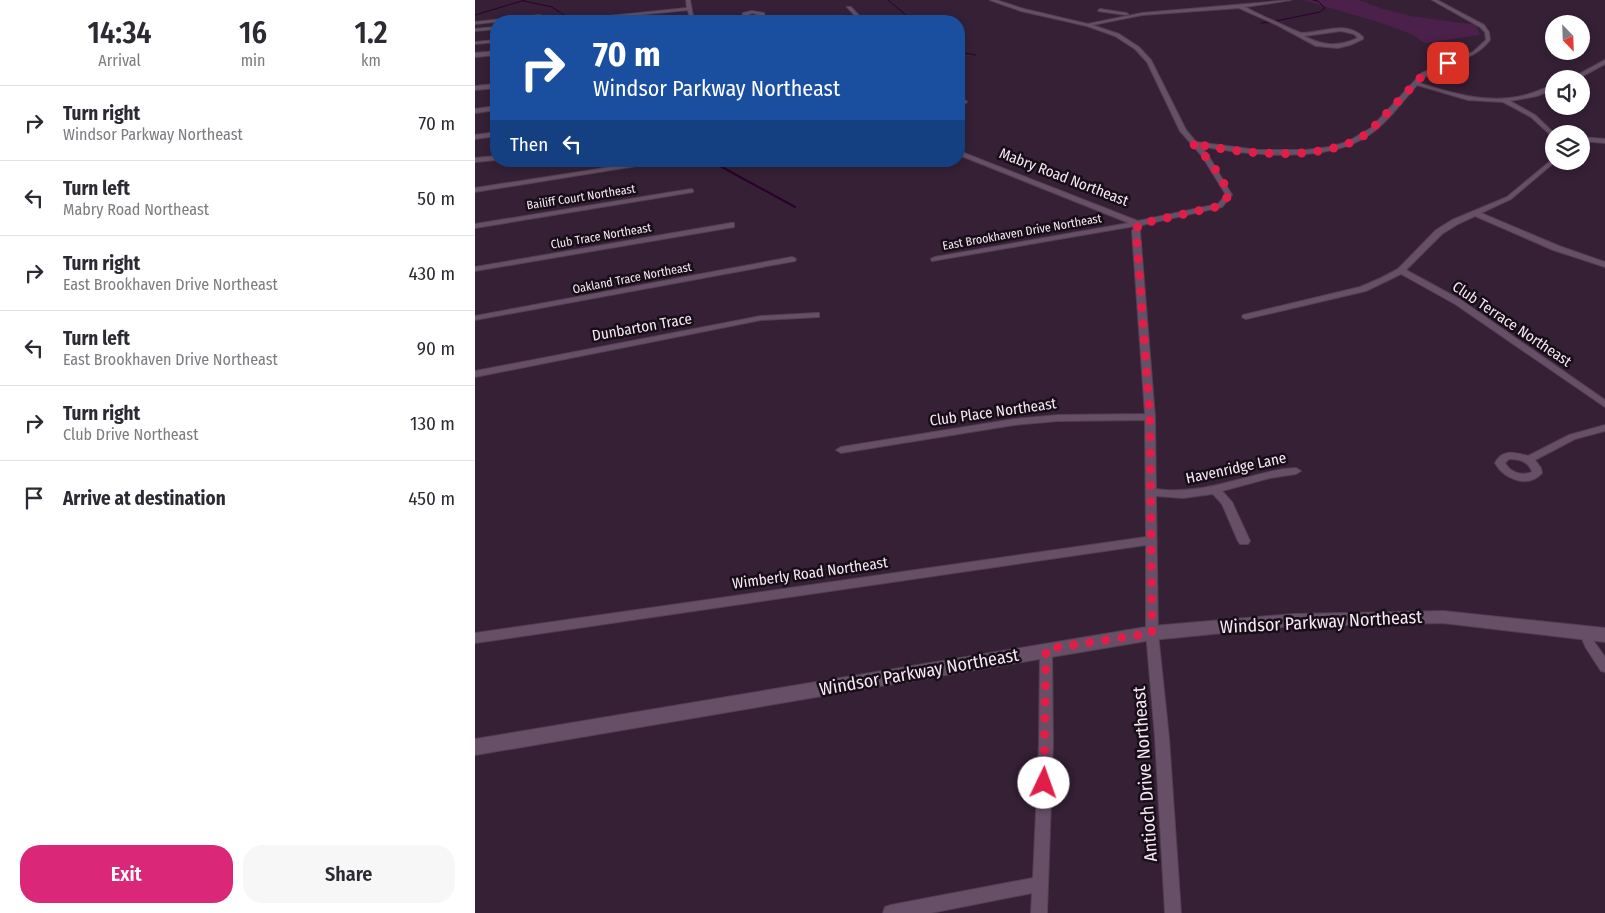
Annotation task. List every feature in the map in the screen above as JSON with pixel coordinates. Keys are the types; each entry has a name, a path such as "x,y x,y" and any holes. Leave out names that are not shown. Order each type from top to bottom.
{"street":[{"path":"688,0 690,15"},
{"name":"East Brookhaven Drive Northeast","path":"935,258 1135,224 1220,206 1229,195 1205,155 1192,143 1179,123 1149,60 1137,48 1117,35 1081,23 1023,10 992,0"},
{"path":"1100,10 1115,14 1142,14 1289,0"},
{"path":"1192,143 1227,150 1278,153 1313,151 1344,145 1358,140 1369,132 1424,74 1436,67 1472,55 1488,40 1487,32 1482,26 1435,0"},
{"path":"1097,4 1111,22 1117,35"},
{"path":"1240,6 1314,44 1332,47 1341,46 1361,38 1356,34 1333,29 1309,35 1299,35"},
{"path":"849,8 856,15"},
{"path":"626,15 689,9"},
{"path":"745,15 752,12 762,15"},
{"name":"East Brookhaven Drive Northeast","path":"1081,23 1111,22 1142,14"},
{"path":"478,22 477,30 490,29"},
{"path":"475,43 490,41"},
{"path":"475,55 490,54"},
{"path":"1589,70 1605,62"},
{"path":"1415,83 1468,100 1503,100 1545,89"},
{"path":"475,88 490,87"},
{"path":"1503,100 1533,116 1545,127"},
{"path":"475,111 490,109"},
{"path":"475,137 490,135"},
{"path":"1590,140 1605,141"},
{"name":"Mabry Road Northeast","path":"965,155 1110,211 1135,224 1150,417 1152,633"},
{"path":"475,160 490,159"},
{"path":"475,190 625,167"},
{"path":"1246,317 1363,289 1384,280 1401,271 1439,232 1455,222 1509,198 1545,168"},
{"name":"Bailiff Court Northeast","path":"475,226 691,191"},
{"path":"1475,213 1556,248 1605,265"},
{"name":"Club Trace Northeast","path":"475,269 731,225"},
{"name":"Oakland Trace Northeast","path":"475,318 792,259"},
{"name":"Club Terrace Northeast","path":"1401,271 1458,302 1605,404"},
{"name":"Dunbarton Trace","path":"475,374 761,318 816,315"},
{"name":"Club Place Northeast","path":"841,450 1049,419 1150,417"},
{"path":"1528,460 1572,437 1605,428"},
{"name":"Havenridge Lane","path":"1151,492 1183,494 1215,490 1260,476 1296,471"},
{"path":"1215,490 1230,509 1244,541"},
{"name":"Wimberly Road Northeast","path":"475,638 1151,540"},
{"name":"Windsor Parkway Northeast","path":"475,747 870,682 1046,649 1152,633 1294,620 1443,617 1605,635"},
{"path":"1585,632 1590,645 1605,667"},
{"name":"Antioch Drive Northeast","path":"1152,633 1163,747 1173,913"},
{"path":"1039,913 1046,745 1046,649"},
{"path":"891,913 1041,884"}],"shaded area":[{"path":"1303,0 1359,0 1383,9 1411,16 1476,25 1480,35 1425,43 1411,34 1378,22"}],"waterway":[{"path":"475,15 525,0"},
{"path":"888,0 906,15"},
{"path":"1276,21 1320,12 1325,8 1318,1 1313,0"},
{"path":"524,1 552,7 564,15"},
{"path":"1261,23 1269,22"},
{"path":"965,53 976,55"},
{"path":"722,167 795,207"}],"route":[{"path":"1044,783 1046,649 1152,633 1150,417 1136,230 1139,224 1220,206 1227,199 1229,195 1225,187 1205,155 1192,143 1227,150 1278,153 1313,151 1344,145 1358,140 1369,132 1424,74 1448,63"}]}
